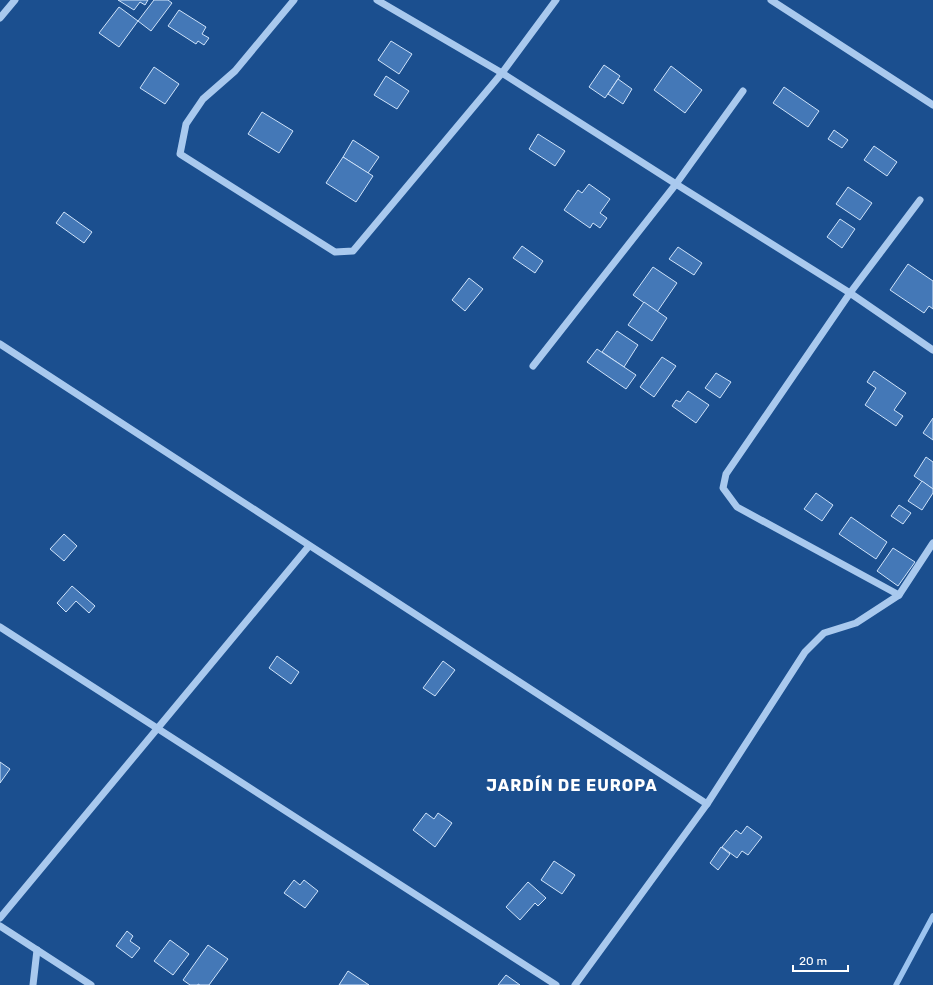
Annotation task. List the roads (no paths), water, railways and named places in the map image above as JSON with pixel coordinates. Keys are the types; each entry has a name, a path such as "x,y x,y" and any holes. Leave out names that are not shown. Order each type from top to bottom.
{"street":[{"path":"0,18 15,0"},
{"path":"294,0 235,71 203,99 186,124 180,154 335,252 353,251 502,73 556,0"},
{"path":"377,0 502,73 850,293 933,350"},
{"path":"771,0 933,105"},
{"path":"533,366 676,184 743,92"},
{"path":"899,595 736,507 723,488 726,474 850,293 920,200"},
{"path":"0,344 707,804"},
{"path":"575,985 707,804 805,652 824,633 856,623 899,595 933,544"},
{"path":"0,918 309,546"},
{"path":"0,627 556,985"},
{"path":"0,926 91,985"},
{"path":"33,985 37,950"}],"waterway":[{"path":"896,985 933,916"}],"district":[{"name":"JARDÍN DE EUROPA","path":"572,785"}]}
